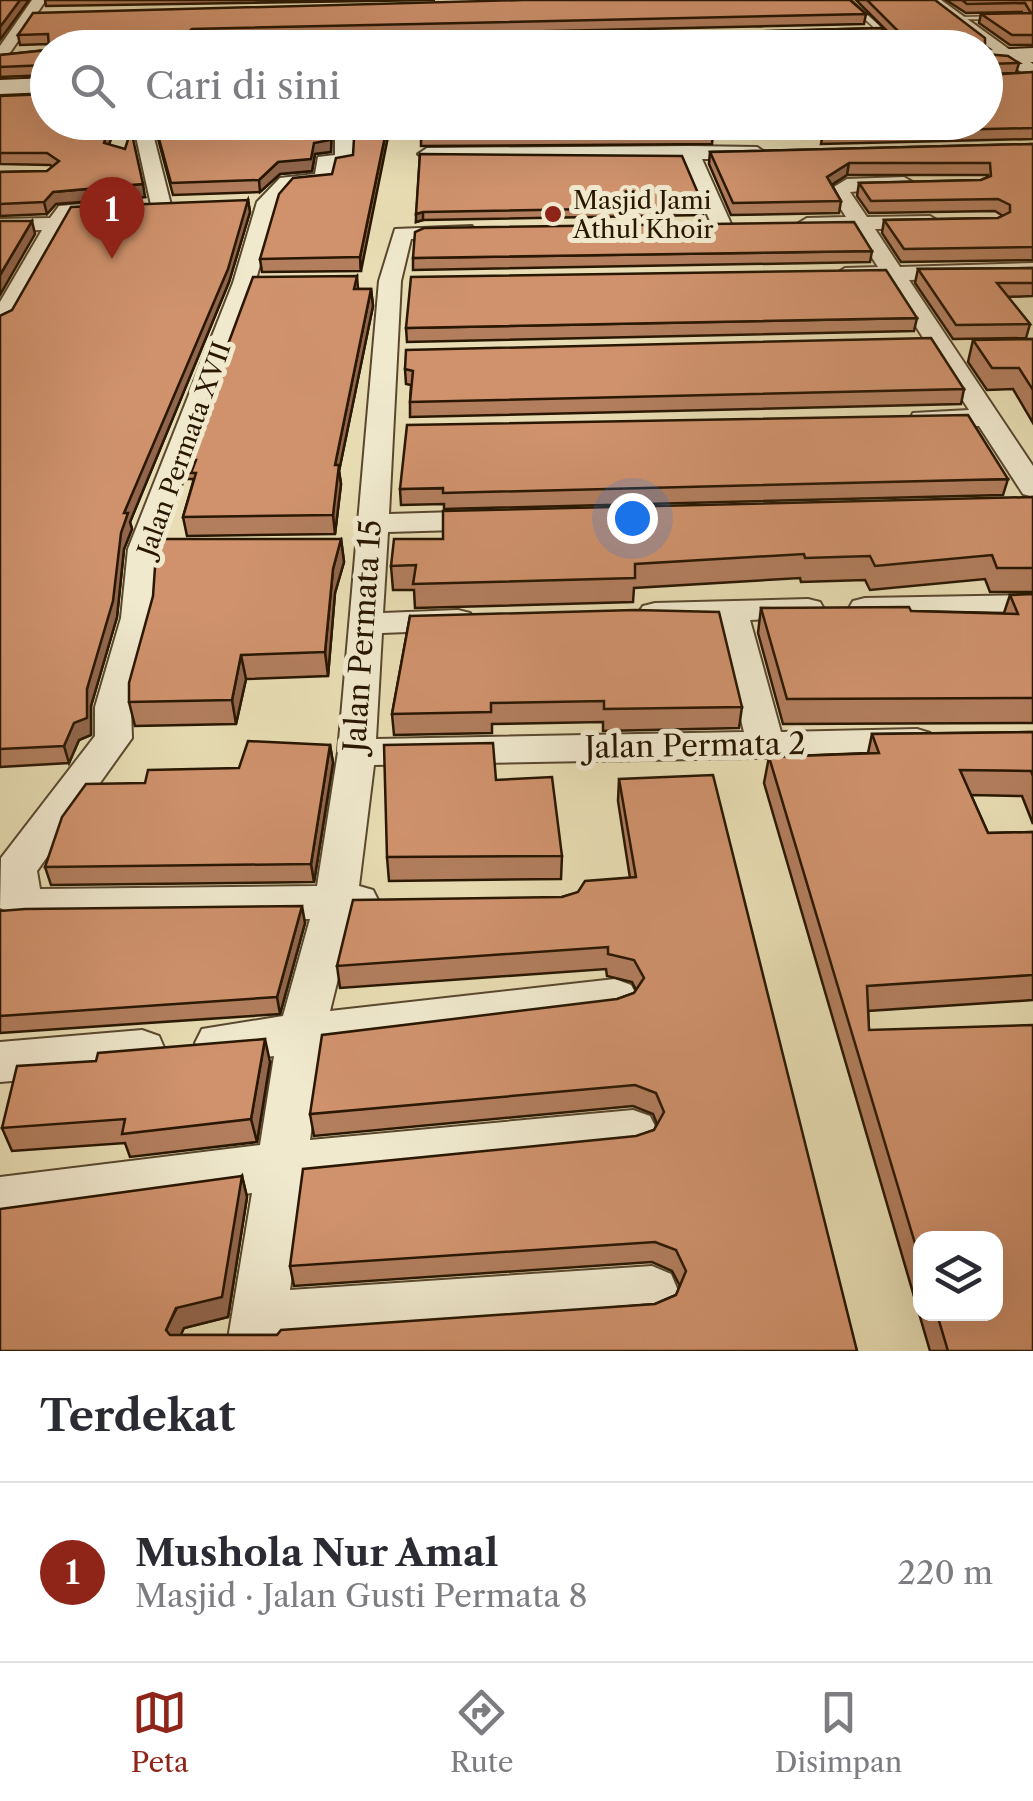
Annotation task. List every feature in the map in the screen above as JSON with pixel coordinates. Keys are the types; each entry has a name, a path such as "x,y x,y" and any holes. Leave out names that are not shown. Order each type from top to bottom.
{"main road":[{"path":"0,87 30,86"}],"street":[{"path":"604,0 620,30"},
{"path":"932,0 974,30"},
{"path":"844,6 860,11"},
{"path":"1,55 27,15 42,7"},
{"path":"596,18 635,17"},
{"path":"442,20 444,30"},
{"path":"320,30 321,24"},
{"path":"861,30 881,30"},
{"path":"16,34 30,33"},
{"path":"1003,50 1024,65"},
{"path":"1,55 20,53"},
{"path":"0,98 30,97"},
{"path":"0,322 66,210 169,205 147,140"},
{"path":"238,202 268,202 287,182 324,179 325,161 344,160 344,140"},
{"path":"690,152 723,226"},
{"path":"427,154 780,154"},
{"path":"922,182 840,186 859,224 987,418 1020,449 1033,488"},
{"name":"Jalan Permata XVII","path":"8,887 114,738 113,707 138,618 143,549 253,283 268,202"},
{"path":"781,225 961,222"},
{"path":"0,225 56,224"},
{"name":"Jalan Permata 15","path":"243,1342 301,1036 336,902 357,752 364,624 363,539 377,429 396,353 392,281 402,233 478,229"},
{"path":"811,276 1033,270"},
{"path":"906,343 970,350"},
{"path":"899,419 987,418"},
{"path":"377,429 416,428"},
{"path":"1002,507 1033,507"},
{"path":"363,539 514,520"},
{"path":"143,549 178,548"},
{"path":"618,614 1033,604"},
{"path":"731,610 766,745"},
{"path":"364,624 485,619"},
{"name":"Jalan Permata 2","path":"357,752 957,741"},
{"path":"8,887 31,906 392,902"},
{"path":"0,1062 301,1036 615,998"},
{"path":"0,1202 279,1166 633,1132"},
{"path":"243,1342 434,1311 652,1293"}],"lane":[{"path":"860,11 881,30"},
{"path":"960,20 1024,18"}],"building":[{"path":"0,0 20,0 0,27"},
{"path":"524,0 850,0 866,14 191,30 30,30 30,35 18,35 33,13"},
{"path":"867,0 935,0 974,30 897,30"},
{"path":"962,0 1033,0 1033,35 1012,35 981,14 1031,13 1025,3 967,4"},
{"path":"881,28 883,30 810,30"},
{"path":"30,52 30,66 0,67 0,55"},
{"path":"1003,56 1008,56 1019,63 1003,64"},
{"path":"1033,72 1033,128 1003,129 1003,74"},
{"path":"30,95 30,140 105,140 104,143 125,149 128,140 133,140 143,184 53,192 44,202 0,204 0,172 47,171 59,161 47,153 0,153 0,96"},
{"path":"159,140 330,140 314,143 311,159 278,162 259,180 171,183"},
{"path":"354,140 384,140 360,257 260,259 279,194 293,178 332,174 336,158 353,155"},
{"path":"1033,144 1033,247 904,249 884,220 998,218 1010,212 1010,205 998,199 871,201 859,183 981,180 991,176 990,163 849,163 827,177 841,201 733,203 710,152"},
{"path":"420,154 682,156 704,207 416,214"},
{"path":"248,200 228,269 124,513 128,513 121,533 113,601 87,689 87,718 74,723 64,746 0,749 0,316 12,310 71,207"},
{"path":"0,221 32,221 0,275"},
{"path":"854,222 872,251 413,258 415,232 424,228"},
{"path":"1033,268 1033,283 997,283 1030,324 956,325 918,269"},
{"path":"886,270 917,318 406,328 411,277"},
{"path":"357,276 354,289 371,289 335,465 339,465 333,515 183,517 196,473 191,473 196,460 185,460 253,277"},
{"path":"931,338 964,389 410,402 413,371 405,369 406,350"},
{"path":"1033,339 1033,390 1019,368 992,368 973,340"},
{"path":"968,415 1008,479 443,493 443,488 400,489 407,425"},
{"path":"1033,497 1033,568 997,568 992,555 875,566 870,556 805,558 804,554 635,564 635,578 413,584 416,565 391,566 394,539 443,539 443,511"},
{"path":"157,539 341,539 333,569 325,652 241,655 232,700 129,702 129,683 153,596"},
{"path":"1033,594 1033,698 787,699 761,608 909,607 911,611 1018,614 1010,595"},
{"path":"635,610 719,612 742,707 604,709 604,701 491,703 491,712 392,714 410,616"},
{"path":"1033,732 1033,776 1031,771 960,770 988,833 1033,832 1033,975 867,986 869,1030 1033,1025 1033,1351 948,1351 939,1321 1003,1321 1003,1231 913,1231 913,1237 769,757 879,753 872,734"},
{"path":"248,741 330,745 311,864 45,867 62,817 86,784 145,783 148,770 239,768"},
{"path":"493,743 496,780 552,777 562,856 387,857 384,745"},
{"path":"713,775 857,1351 0,1351 0,1209 242,1176 222,1297 176,1308 166,1330 170,1335 277,1335 281,1330 655,1304 676,1295 686,1271 676,1250 655,1242 290,1266 303,1169 636,1136 654,1130 664,1112 656,1093 635,1085 310,1114 322,1035 617,999 634,993 644,978 634,960 608,954 608,947 337,966 353,900 562,897 578,892 585,881 636,877 619,779"},
{"path":"302,906 277,997 0,1016 0,911"},
{"path":"265,1039 251,1119 122,1134 125,1119 2,1128 17,1066 96,1061 98,1053"}],"place":[{"name":"Masjid Jami Athul Khoir","path":"553,214"},
{"name":"Mushola Nur Amal","path":"112,259"}]}
